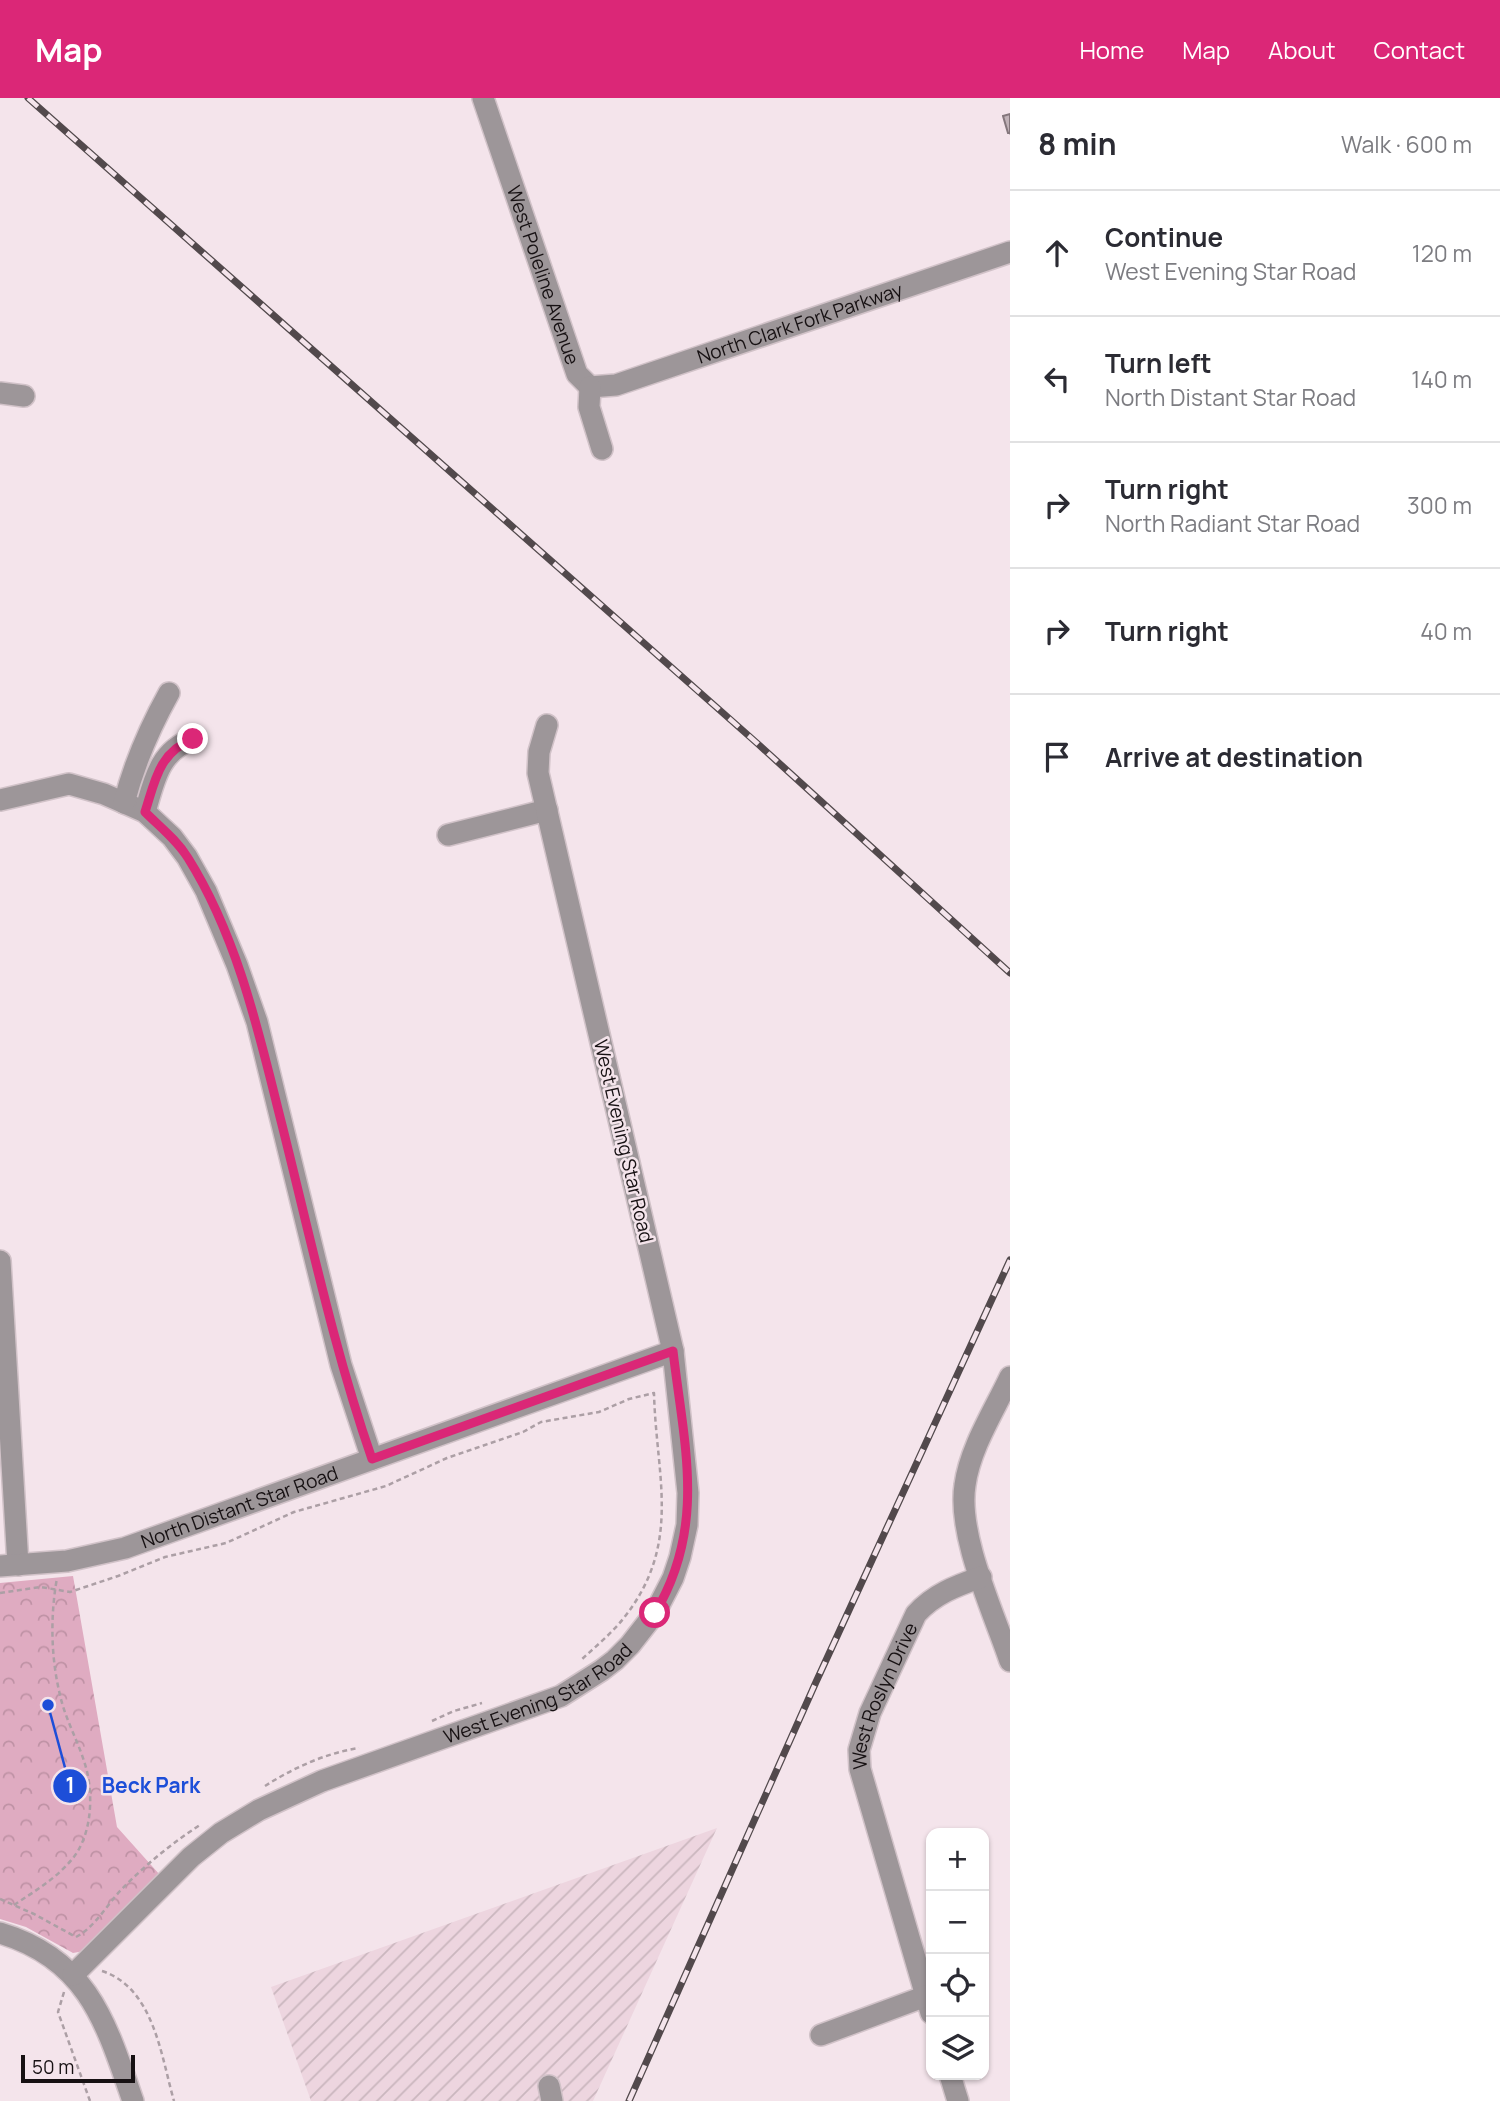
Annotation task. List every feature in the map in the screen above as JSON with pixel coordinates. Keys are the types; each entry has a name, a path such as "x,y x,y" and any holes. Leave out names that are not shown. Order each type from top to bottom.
{"street":[{"name":"West Poleline Avenue","path":"483,98 578,374 590,387 589,407 602,449"},
{"name":"North Clark Fork Parkway","path":"590,387 616,385 1010,252"},
{"path":"0,393 24,396"},
{"path":"124,803 150,726 169,693"},
{"name":"West Evening Star Road","path":"73,1975 191,1857 230,1827 322,1781 561,1696 602,1670 629,1646 663,1599 680,1557 688,1493 673,1351 538,773 538,752 547,725"},
{"path":"145,812 154,782 167,754 178,744 193,739"},
{"path":"0,800 69,784 104,794 145,812 172,837 187,857 206,891 237,964 257,1022 341,1365 372,1459"},
{"path":"448,835 547,810"},
{"path":"0,1261 9,1566"},
{"name":"North Distant Star Road","path":"9,1566 87,1558 125,1548 673,1351"},
{"path":"1010,1377 978,1445 965,1483 965,1521 1010,1661"},
{"name":"West Roslyn Drive","path":"926,1994 864,1788 859,1749 870,1713 916,1614 926,1603 948,1589 981,1577"},
{"path":"0,1933 29,1944 73,1975 104,2021 133,2101"},
{"path":"821,2035 926,2005"},
{"path":"952,2080 958,2101"}],"path":[{"path":"0,1593 41,1587 71,1591 165,1557 226,1543 295,1512 386,1486 447,1458 523,1432 541,1422 599,1412 629,1399 654,1393 663,1490 662,1525 655,1557 643,1587 622,1619 579,1662"},
{"path":"14,1905 56,1875 74,1857 83,1839 90,1812 90,1789 85,1762 60,1698 55,1664 52,1630 60,1562"},
{"path":"432,1721 454,1711 489,1701"},
{"path":"255,1792 303,1765 329,1755 366,1747"},
{"path":"0,1899 76,1937 85,1932 144,1868 205,1822"}],"shaded area":[{"path":"717,1828 593,2101 311,2101 271,1987"}],"green space":[{"path":"73,1576 117,1827 160,1875 84,1951 73,1953 26,1927 0,1919 0,1583"}],"building":[{"path":"1010,114 1010,133 1008,133 1003,116"}],"railway":[{"path":"28,98 758,744 1010,973"},
{"path":"629,2101 816,1682 1010,1260"}],"place":[{"name":"Beck Park","path":"48,1705"}],"route":[{"path":"193,739 178,744 167,754 154,782 145,812 172,837 187,857 206,891 237,964 257,1022 341,1365 372,1459 673,1351 687,1467 687,1525 673,1578 655,1613"}]}
